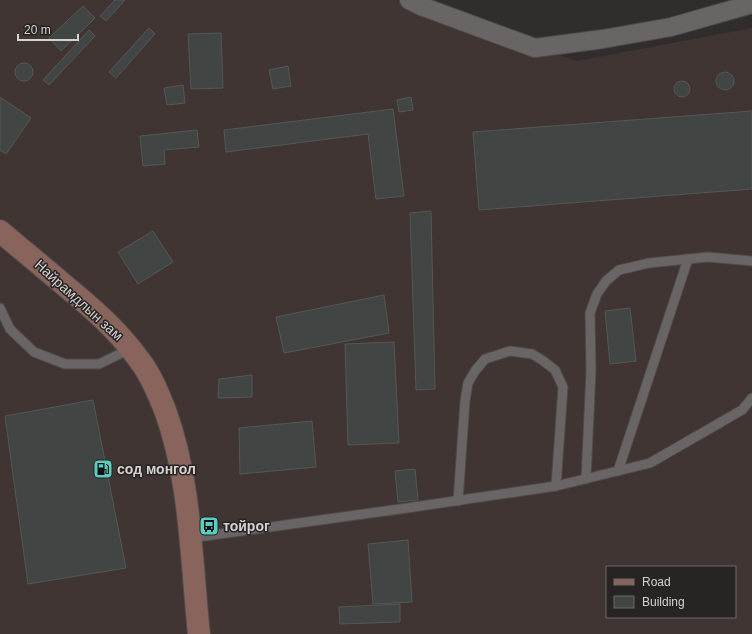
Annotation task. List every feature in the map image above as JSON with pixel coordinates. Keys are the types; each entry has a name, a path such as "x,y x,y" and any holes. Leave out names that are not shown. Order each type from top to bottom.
{"main road":[{"name":"Найрамдлын зам","path":"2,236 96,312 119,334 150,376 161,399 170,424 181,469 191,538 199,634"}],"street":[{"path":"409,0 421,6 535,48 604,39 671,27 730,5 752,4"}],"lane":[{"path":"586,478 591,371 590,313 597,294 606,281 619,270 649,263 708,257 752,260"},
{"path":"618,471 688,259"},
{"path":"0,308 10,329 34,352 65,364 99,364 131,349"},
{"path":"458,501 465,401 468,383 475,371 485,359 510,351 532,354 542,360 555,370 563,387 556,486"},
{"path":"191,538 556,486 618,471 650,463 742,410 752,398"}],"shaded area":[{"path":"0,0 397,0 577,61 752,28 752,634 0,634"}],"building":[{"path":"115,0 125,0 106,21 100,16"},
{"path":"83,6 95,18 61,51 49,38"},
{"path":"149,28 155,34 116,78 109,72"},
{"path":"89,30 95,36 49,85 43,80"},
{"path":"221,33 223,88 191,89 188,34"},
{"path":"24,63 30,66 33,72 30,78 24,81 18,78 15,72 18,66"},
{"path":"288,66 291,86 273,89 269,70"},
{"path":"725,72 731,75 734,81 731,87 725,90 719,87 716,81 719,75"},
{"path":"679,81 685,81 690,86 688,95 685,97 679,97 674,92 674,86"},
{"path":"183,85 185,103 167,105 164,88"},
{"path":"0,97 31,118 6,154 0,150"},
{"path":"411,97 413,110 399,112 397,100"},
{"path":"393,109 404,196 376,199 368,134 226,152 224,130"},
{"path":"752,111 752,189 479,210 473,132"},
{"path":"197,130 199,147 164,150 165,164 143,166 140,136"},
{"path":"431,211 435,389 416,390 410,213"},
{"path":"153,231 173,262 138,284 118,252"},
{"path":"384,295 389,333 284,353 276,317"},
{"path":"630,308 636,361 610,364 605,311"},
{"path":"394,342 399,443 348,445 345,344"},
{"path":"252,375 252,397 218,398 219,379"},
{"path":"93,400 126,568 28,584 5,416"},
{"path":"312,421 316,467 240,474 239,428"},
{"path":"415,469 418,500 398,502 395,471"},
{"path":"408,540 412,602 373,604 368,544"},
{"path":"400,604 400,622 340,624 339,607"}],"place":[{"name":"сод монгол","path":"103,469"},
{"name":"тойрог","path":"209,526"}]}
